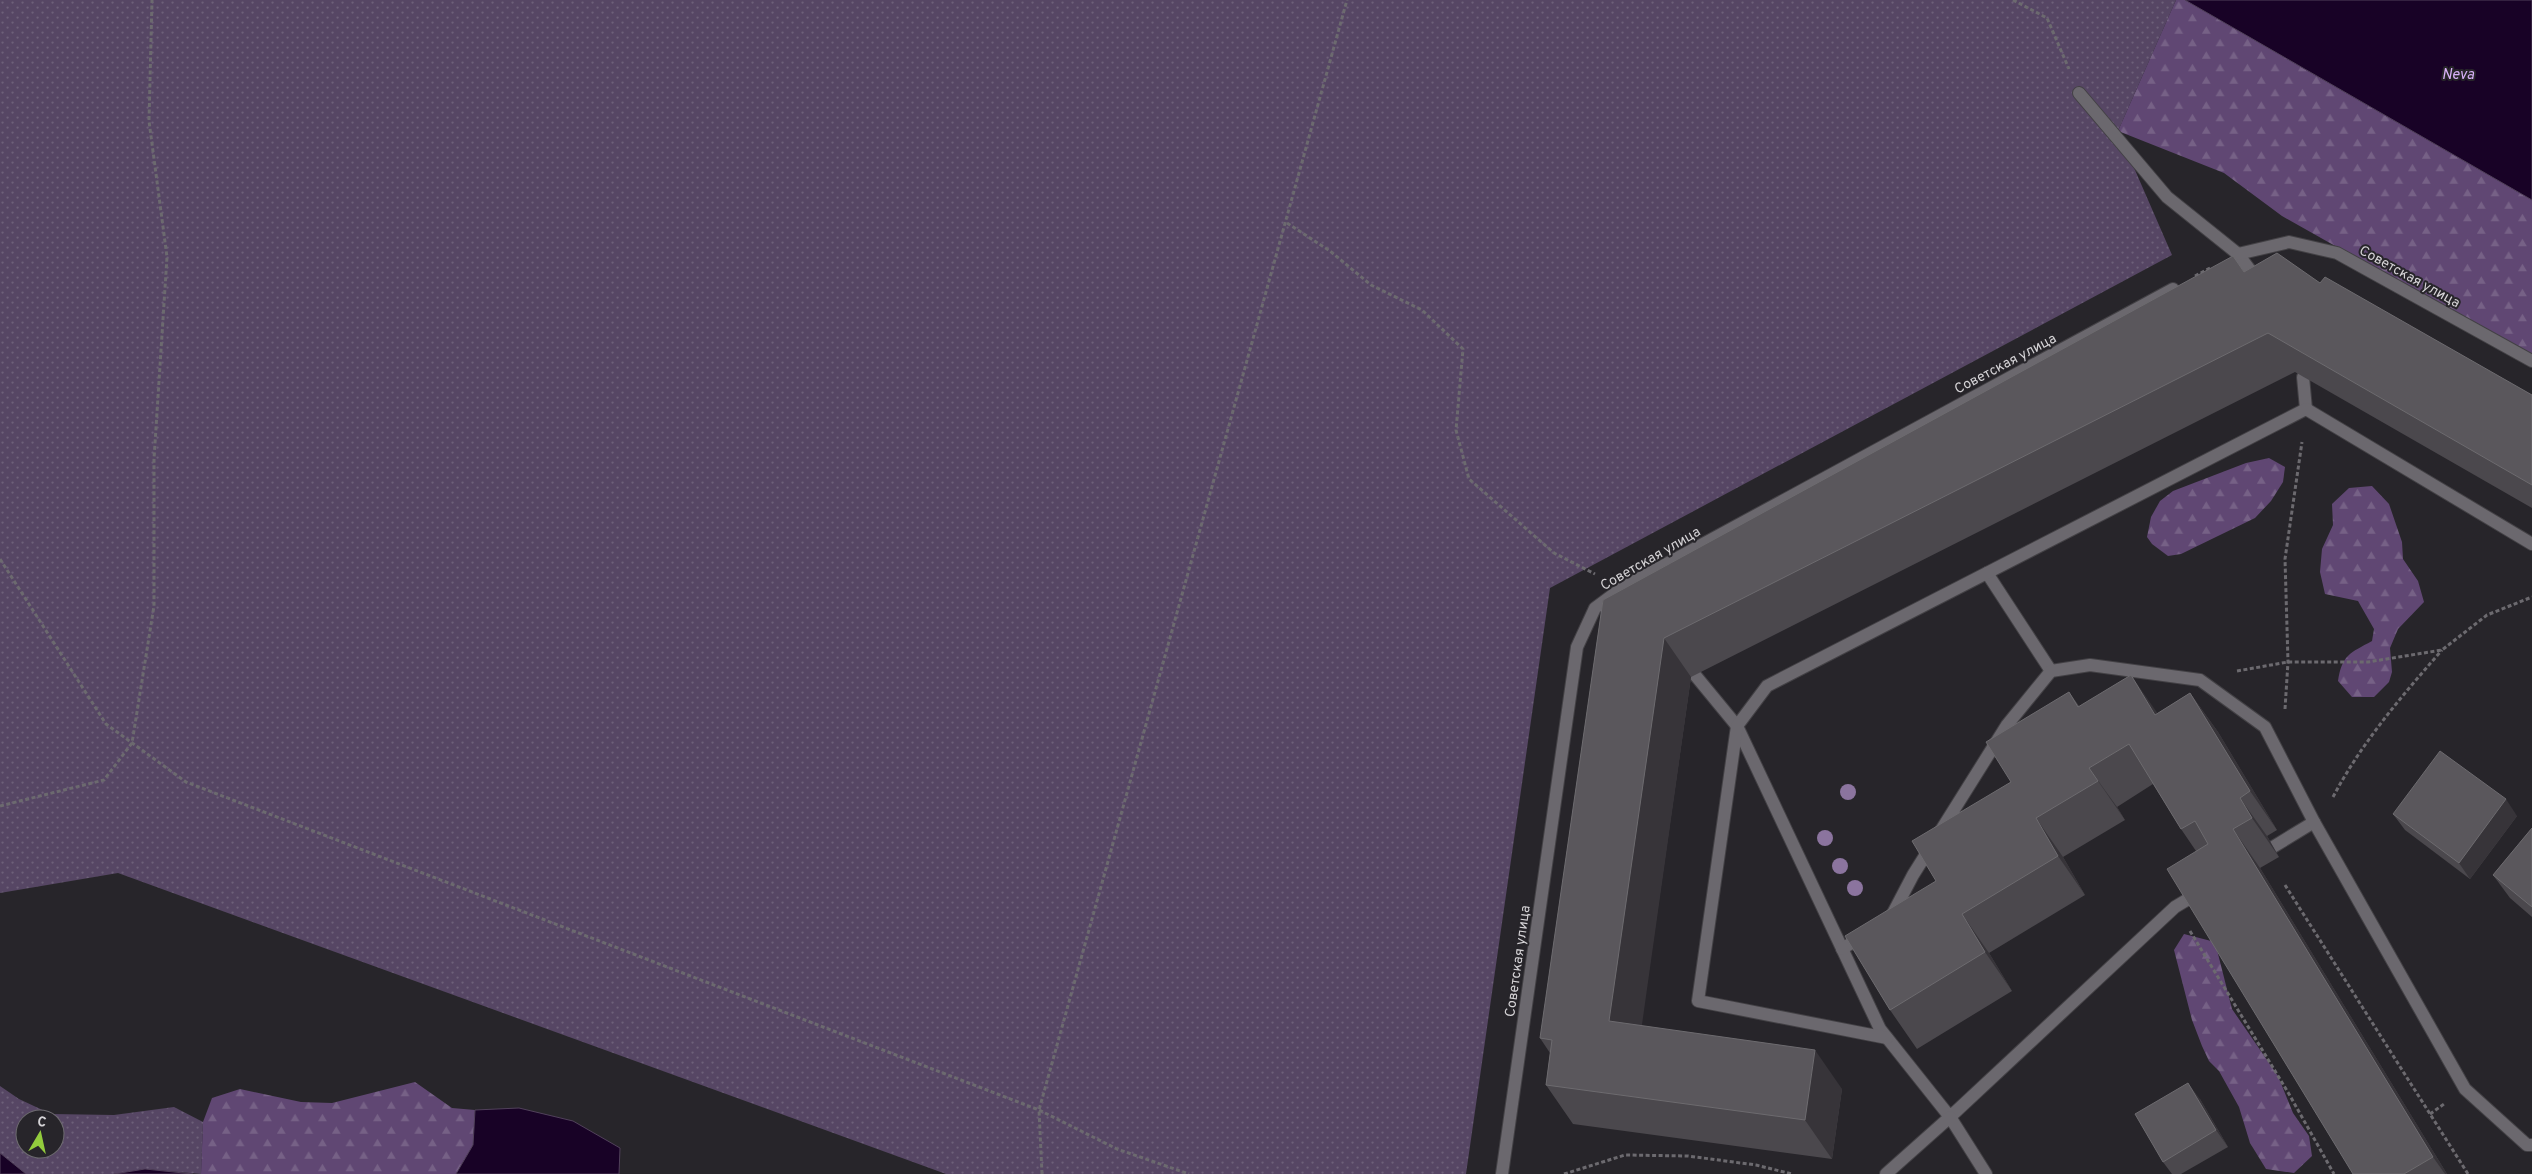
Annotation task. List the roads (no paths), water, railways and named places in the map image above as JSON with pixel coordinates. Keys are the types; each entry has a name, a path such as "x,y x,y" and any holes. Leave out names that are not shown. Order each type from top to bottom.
{"street":[{"path":"2079,93 2167,197 2238,254 2267,292"},
{"name":"Советская улица","path":"2238,254 2289,242 2337,253 2532,360"},
{"name":"Советская улица","path":"1502,1174 1577,647 1595,608 1622,588 2173,289"},
{"path":"2303,376 2306,409"},
{"path":"2306,409 2532,544"},
{"path":"1887,1038 1698,1002 1737,726 1767,686 2306,409"},
{"path":"1987,573 2051,671"},
{"path":"1622,588 1633,601"},
{"path":"1842,949 1892,917 1913,875 2007,725 2051,671 2090,665 2200,680 2265,726 2314,822 2465,1089 2527,1145 2532,1145"},
{"path":"1695,675 1737,726 1880,1029 1950,1117 1986,1174"},
{"path":"2273,847 2314,822"},
{"path":"1886,1174 1950,1117 2175,907 2214,883"}],"water":[{"name":"Neva","path":"2185,0 2532,0 2532,200"},
{"path":"519,1108 573,1121 620,1148 619,1174 456,1174 473,1145 475,1110"},
{"path":"0,1153 26,1174 0,1174"},
{"path":"145,1169 193,1174 114,1174"}]}
